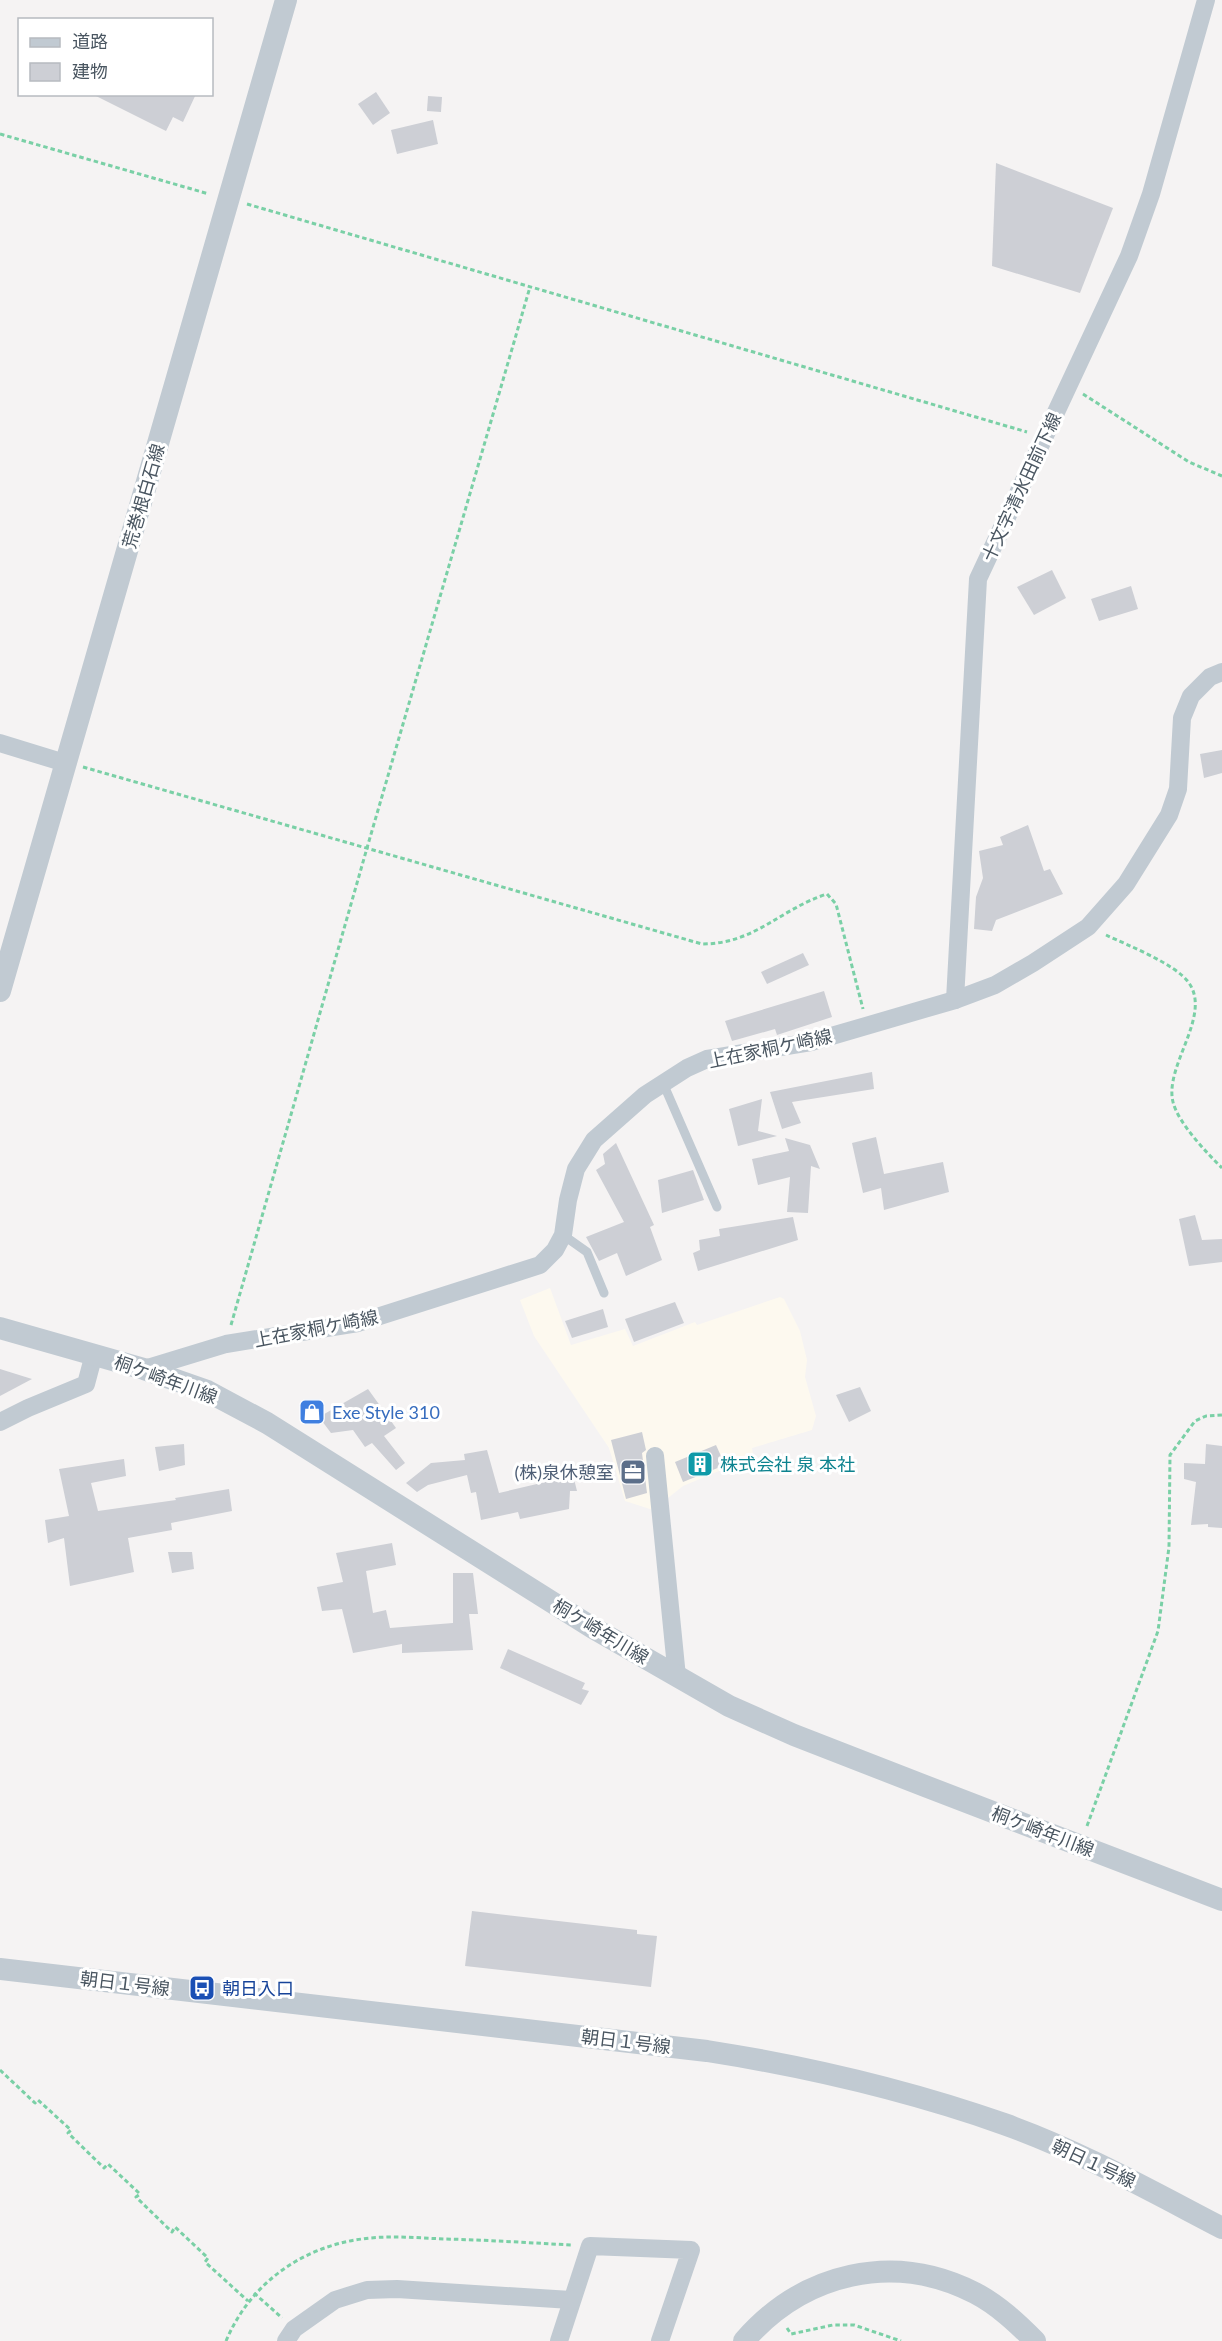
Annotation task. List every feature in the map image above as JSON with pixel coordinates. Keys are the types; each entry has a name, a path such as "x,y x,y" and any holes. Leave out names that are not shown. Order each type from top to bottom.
{"street":[{"name":"荒巻根白石線","path":"0,991 286,0"},
{"name":"十文字清水田前下線","path":"955,1000 978,579 1130,256 1151,194 1206,0"},
{"name":"上在家桐ケ崎線","path":"144,1369 226,1344 358,1323 540,1265 555,1250 563,1235 568,1200 576,1169 594,1140 645,1095 687,1068 707,1059 811,1042 955,1000 995,985 1033,963 1088,927 1126,884 1169,815 1178,789 1182,718 1191,696 1210,677 1222,672"},
{"path":"0,743 65,763"},
{"name":"桐ケ崎年川線","path":"0,1328 144,1369 207,1391 267,1422 593,1628 729,1706 794,1734 1222,1900"},
{"path":"0,1422 86,1384 94,1354"},
{"path":"655,1456 677,1677"},
{"name":"朝日１号線","path":"0,1969 684,2048 791,2064 853,2078 1005,2124 1071,2151 1134,2181 1222,2228"},
{"path":"559,2341 590,2246 691,2250 660,2341"},
{"path":"744,2341 775,2310 793,2297 827,2282 877,2271 928,2276 975,2293 1002,2310 1035,2341"},
{"path":"290,2335 336,2300 367,2290 398,2289 571,2300"}],"lane":[{"path":"663,1083 717,1207"},
{"path":"563,1235 587,1252 604,1293"}],"path":[{"path":"0,134 1043,437"},
{"path":"226,1344 530,287"},
{"path":"1069,385 1189,462 1222,476"},
{"path":"65,763 702,944 722,944 745,937 810,900 827,894 836,904 868,1026"},
{"path":"1088,927 1162,962 1188,981 1196,997 1195,1011 1172,1085 1173,1102 1180,1118 1222,1168"},
{"path":"1080,1845 1158,1631 1169,1547 1170,1455 1195,1421 1206,1416 1222,1415"},
{"path":"0,2070 35,2103 38,2100 71,2130 68,2133 104,2168 108,2164 132,2186 140,2194 136,2197 172,2232 175,2227 208,2258 206,2262 248,2301"},
{"path":"226,2341 232,2326 254,2294 275,2275 299,2259 332,2245 364,2238 505,2241 590,2246"},
{"path":"254,2294 290,2335"},
{"path":"775,2310 790,2334 833,2325 854,2325 901,2341"}],"shaded area":[{"path":"550,1288 571,1345 625,1329 633,1346 695,1322 697,1325 780,1297 784,1299 800,1331 807,1360 805,1377 816,1416 812,1430 752,1448 753,1454 683,1486 653,1510 625,1501 609,1448 534,1336 520,1300"}],"building":[{"path":"376,92 390,113 373,125 358,104"},
{"path":"96,96 195,96 183,122 173,117 166,131"},
{"path":"428,96 442,97 441,112 427,111"},
{"path":"433,120 438,144 397,154 391,130"},
{"path":"996,163 1113,208 1080,293 992,266"},
{"path":"1052,570 1066,598 1034,615 1017,587"},
{"path":"1131,586 1138,609 1099,621 1091,599"},
{"path":"1222,750 1222,773 1204,778 1200,754"},
{"path":"1028,825 1044,871 1050,869 1063,894 996,920 992,931 974,929 976,897 983,878 979,851 1003,845 1000,837"},
{"path":"803,953 809,965 767,984 761,972"},
{"path":"824,991 832,1017 777,1035 775,1029 732,1041 725,1021"},
{"path":"872,1072 874,1089 792,1102 801,1123 782,1129 770,1092"},
{"path":"762,1099 758,1131 777,1136 738,1146 729,1109"},
{"path":"876,1137 884,1174 943,1162 949,1192 884,1210 881,1188 863,1193 852,1143"},
{"path":"785,1138 810,1145 820,1169 811,1166 808,1213 787,1212 790,1177 758,1185 752,1159 789,1151"},
{"path":"616,1143 654,1225 650,1227 662,1260 626,1276 617,1253 599,1261 586,1237 624,1222 596,1170 605,1164 603,1154"},
{"path":"693,1170 704,1200 662,1213 658,1180"},
{"path":"1195,1215 1202,1240 1222,1239 1222,1262 1189,1266 1179,1219"},
{"path":"793,1217 798,1240 698,1271 693,1253 700,1250 699,1240 720,1236 719,1229"},
{"path":"675,1302 684,1323 634,1342 625,1319"},
{"path":"603,1309 608,1327 572,1338 565,1321"},
{"path":"0,1369 32,1379 0,1396"},
{"path":"860,1387 871,1411 849,1422 836,1395"},
{"path":"368,1389 396,1428 384,1436 405,1463 396,1470 372,1443 365,1447 353,1430 331,1433 319,1417"},
{"name":"(株)泉休憩室","path":"642,1432 646,1450 642,1453 647,1493 626,1499 611,1440"},
{"path":"184,1444 185,1465 159,1471 155,1447"},
{"path":"1206,1444 1222,1446 1222,1528 1208,1527 1208,1524 1191,1525 1196,1482 1184,1479 1184,1463 1205,1464"},
{"name":"株式会社 泉 本社","path":"716,1445 725,1465 683,1482 675,1462"},
{"path":"487,1450 499,1493 554,1480 555,1473 572,1471 577,1491 570,1491 569,1509 520,1519 518,1512 481,1520 476,1492 471,1493 467,1475 428,1485 417,1492 406,1483 431,1463 465,1460 464,1454"},
{"path":"124,1459 126,1476 91,1483 98,1511 176,1500 175,1498 229,1489 232,1511 171,1523 172,1530 128,1538 134,1572 70,1586 64,1538 48,1543 45,1520 69,1516 59,1469"},
{"path":"392,1543 396,1565 366,1571 373,1613 386,1610 390,1628 453,1623 453,1573 473,1573 478,1614 469,1614 473,1650 402,1653 402,1644 353,1653 342,1609 322,1611 317,1587 343,1582 336,1553"},
{"path":"168,1552 192,1552 194,1569 172,1573"},
{"path":"508,1649 585,1683 582,1689 589,1691 581,1705 500,1668"},
{"path":"472,1911 637,1930 637,1934 657,1936 651,1987 465,1966"}],"place":[{"name":"Exe Style 310","path":"312,1412"},
{"name":"株式会社 泉 本社","path":"700,1464"},
{"name":"(株)泉休憩室","path":"633,1472"},
{"name":"朝日入口","path":"202,1988"}]}
